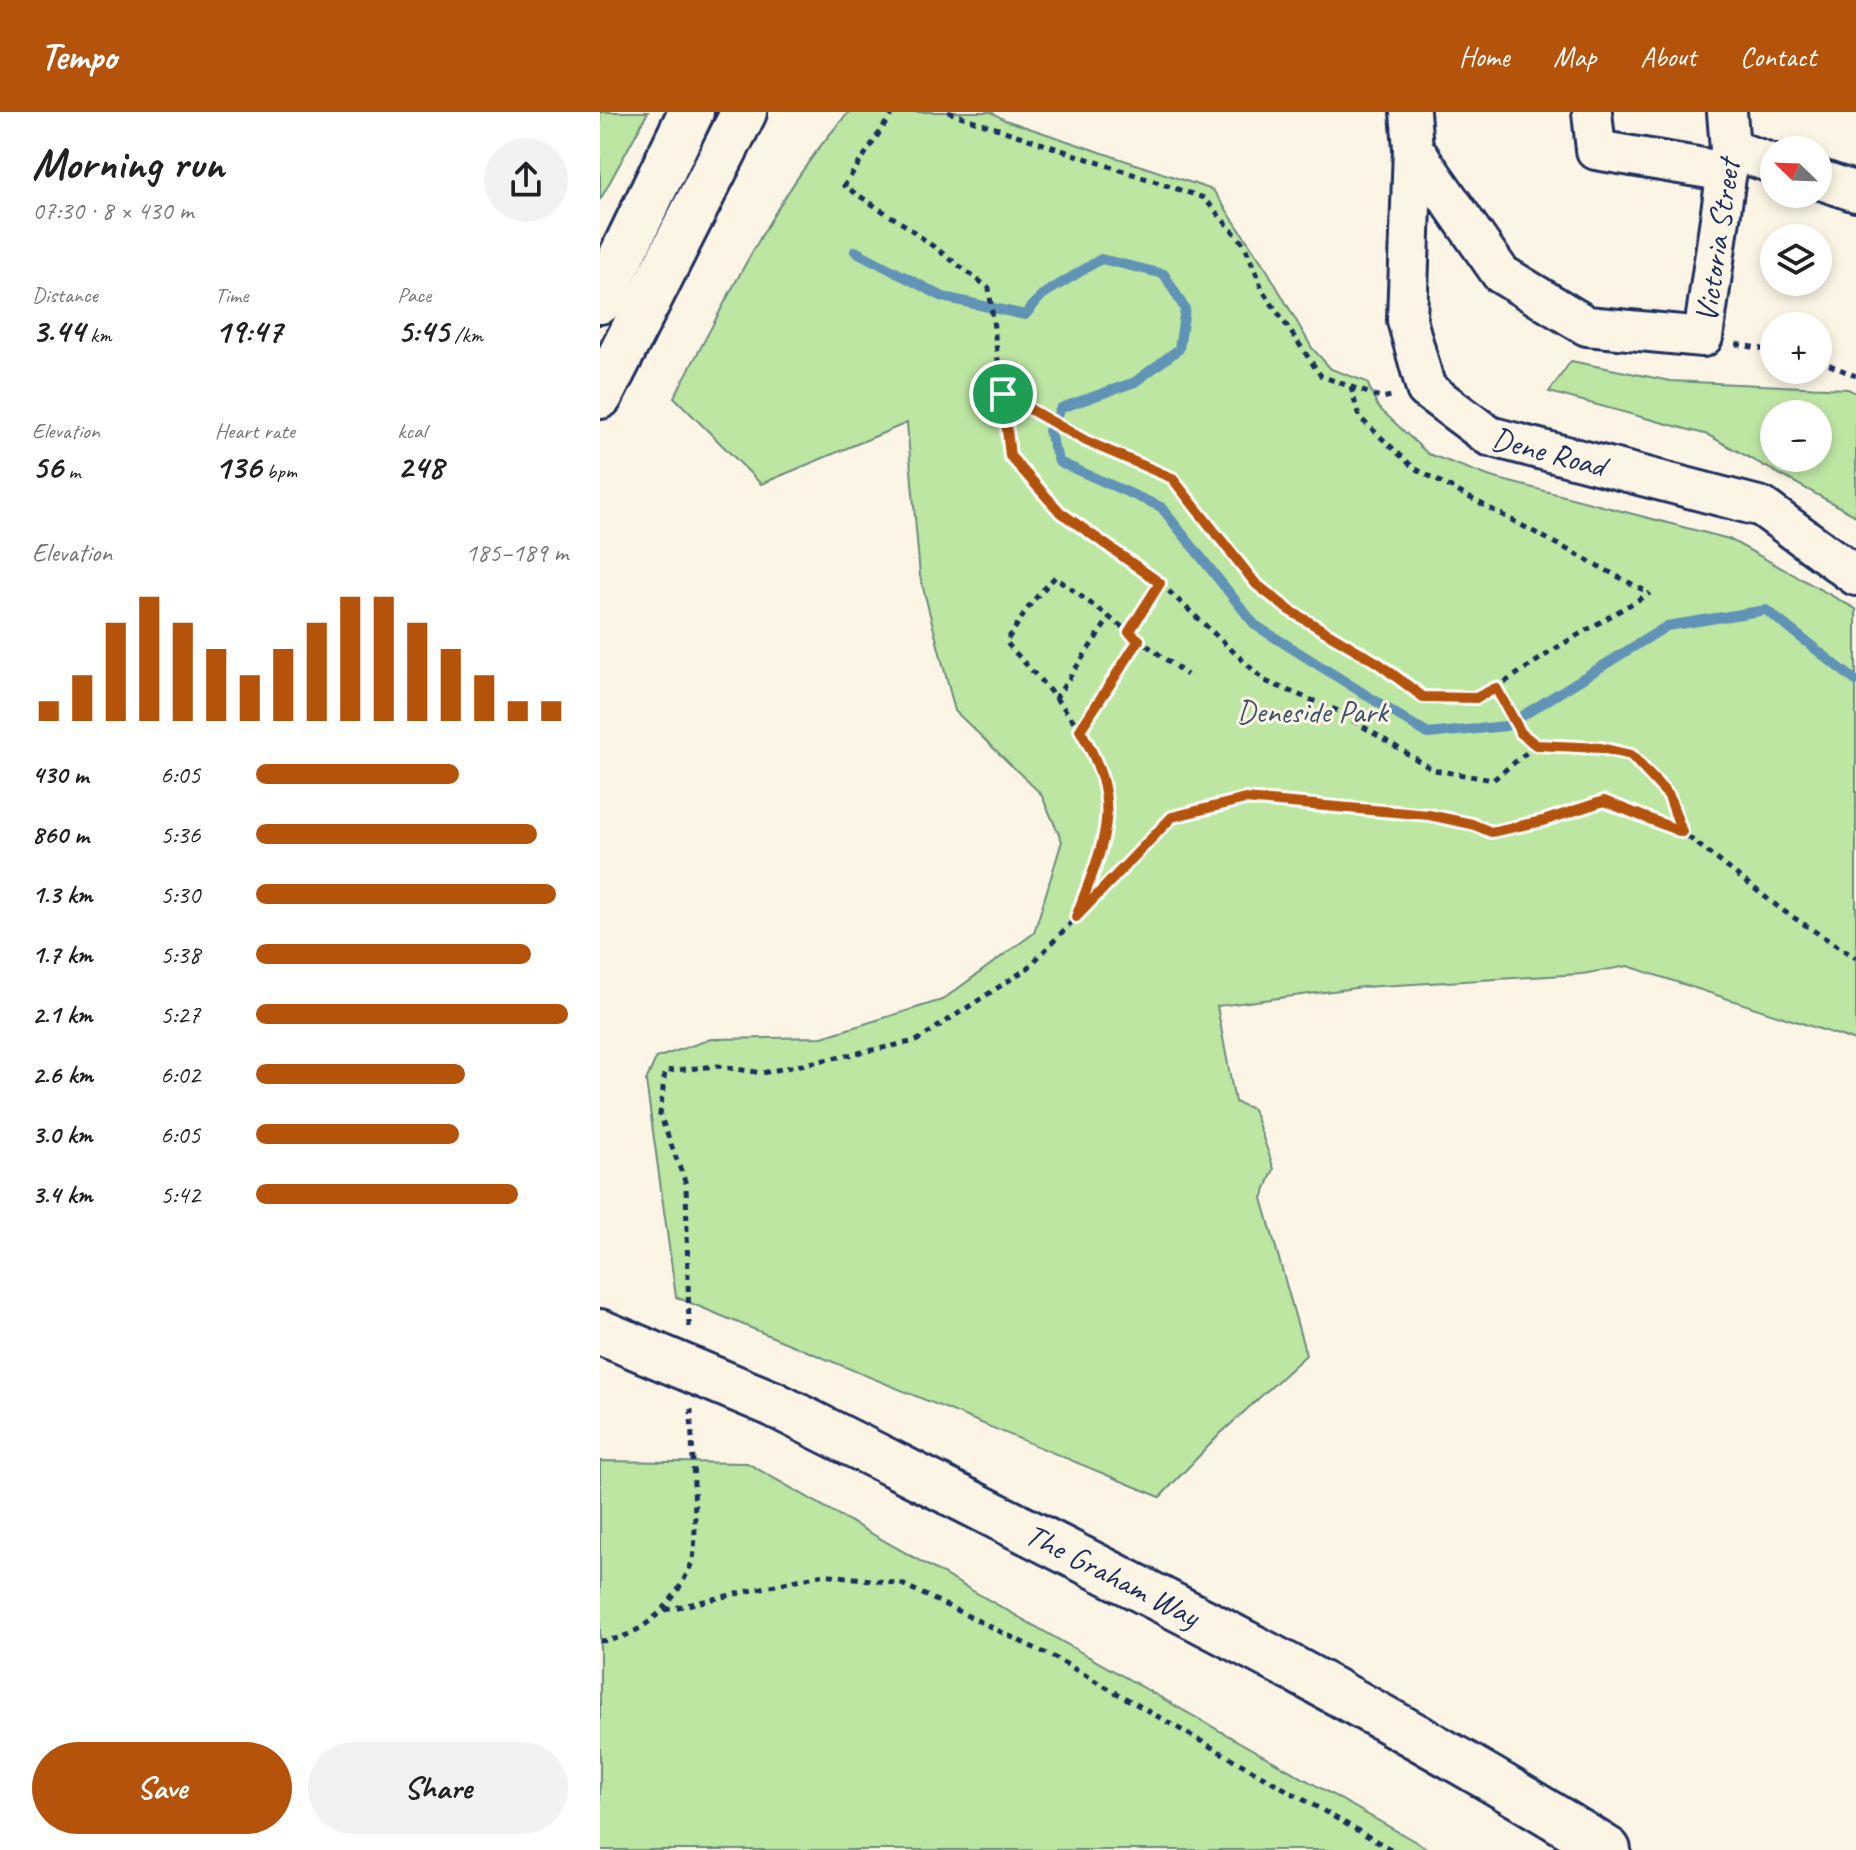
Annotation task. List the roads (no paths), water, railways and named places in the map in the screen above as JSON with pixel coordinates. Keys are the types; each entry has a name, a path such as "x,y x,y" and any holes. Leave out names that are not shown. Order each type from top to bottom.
{"main road":[{"path":"600,301 691,112"},
{"path":"600,396 744,112"},
{"name":"The Graham Way","path":"615,1338 773,1404 1223,1630 1544,1809 1608,1850"}],"street":[{"path":"1592,112 1596,150 1760,163"},
{"name":"Victoria Street","path":"1412,130 1501,274 1587,326 1703,337 1729,161 1727,112"},
{"name":"Dene Road","path":"1412,130 1407,320 1426,389 1489,436 1762,507 1856,576"},
{"path":"1832,184 1856,192"}],"waterway":[{"path":"855,251 943,297 1025,315 1042,295 1101,259 1164,274 1185,309 1179,349 1135,382 1061,408 1049,431 1059,462 1161,507 1255,625 1428,734 1506,726 1667,626 1766,610 1856,681"}],"park label":[{"name":"Deneside Park","path":"1312,711"}]}
